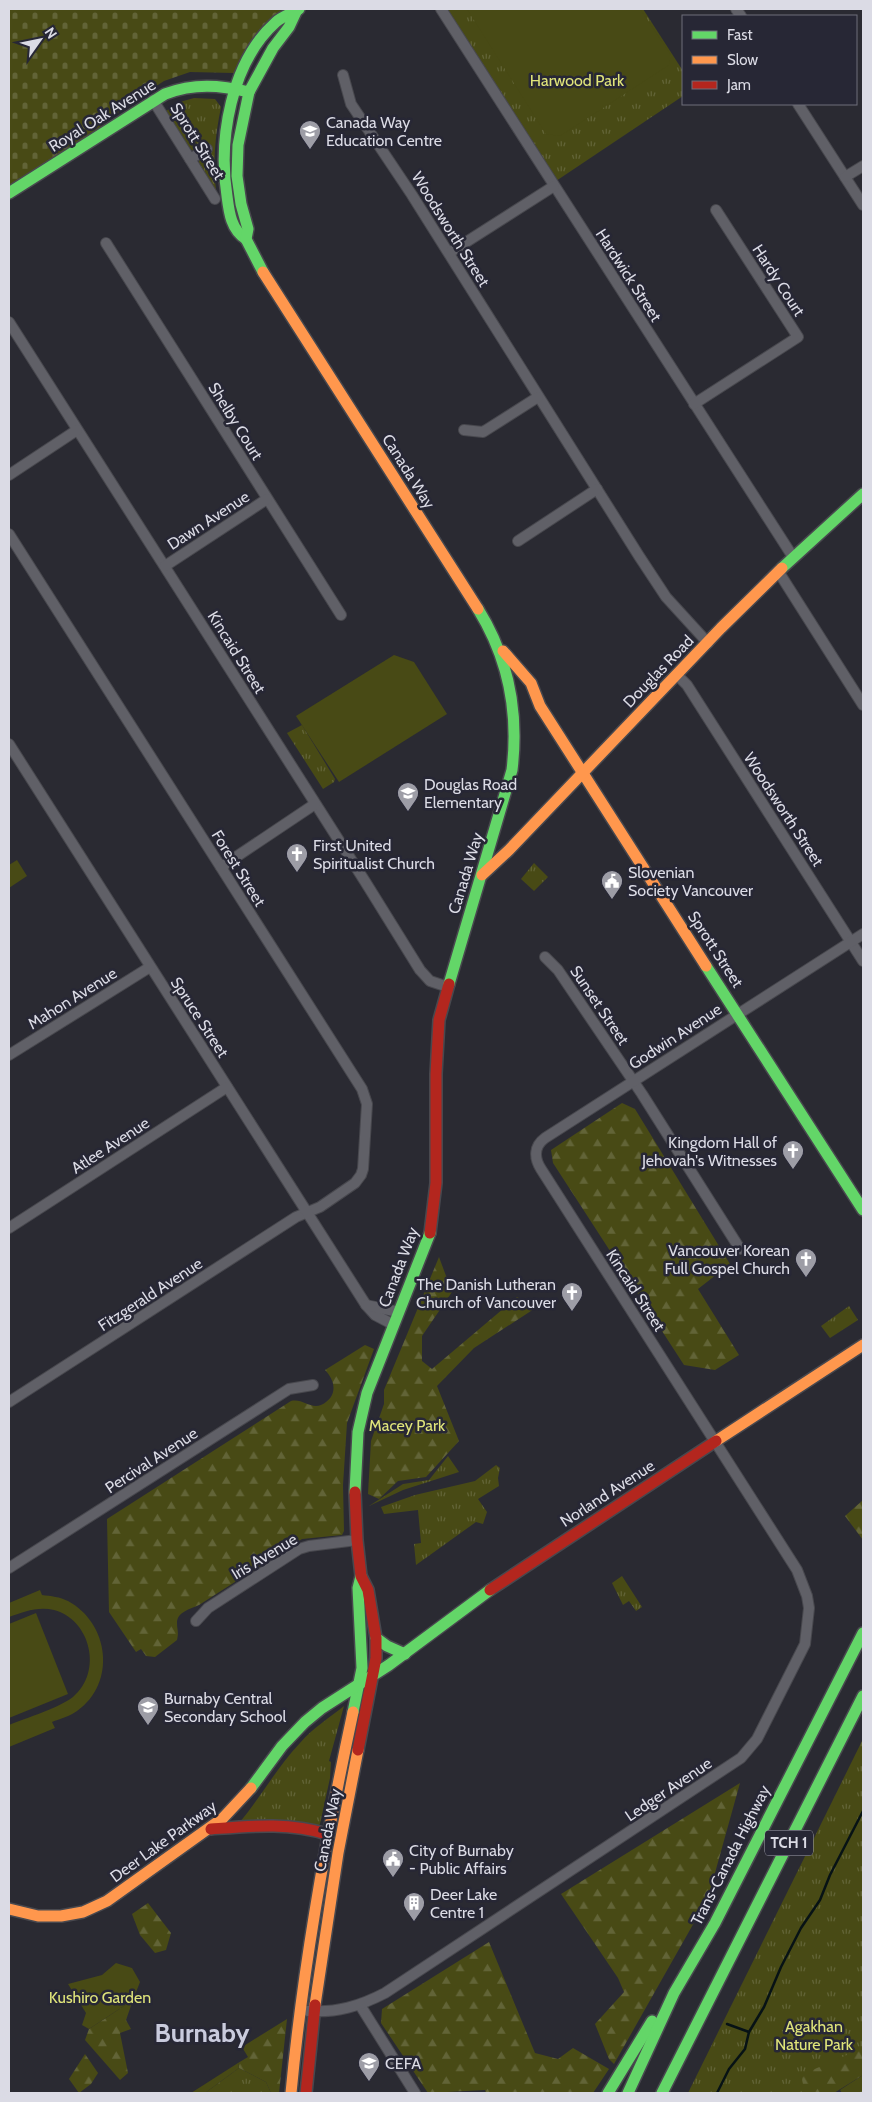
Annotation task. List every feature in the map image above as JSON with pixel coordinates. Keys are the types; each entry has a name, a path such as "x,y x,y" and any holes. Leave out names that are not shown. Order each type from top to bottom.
{"main road":[{"name":"Canada Way","path":"291,2093 299,2010 327,1834 362,1663 358,1588 361,1576 356,1494 358,1432 367,1393 421,1259 434,1214 436,1045 439,1020 512,770 516,733 512,691 507,669 491,630 261,269 246,239 237,234 230,216 223,159 225,127 235,89 254,51 263,38 281,18 296,10"},
{"name":"Canada Way","path":"246,239 248,229 241,204 237,161 238,145 249,92 273,48 289,28 296,10"},
{"name":"Royal Oak Avenue","path":"9,194 152,100 183,87 214,85 249,92"},
{"name":"Douglas Road","path":"481,876 509,850 793,557 863,494"},
{"name":"Sprott Street","path":"498,647 518,666 531,683 540,706 582,774 863,1210"},
{"name":"Sprott Street","path":"512,691 524,694 540,706"},
{"name":"Norland Avenue","path":"374,1675 405,1654 480,1596 863,1345"},
{"name":"Canada Way","path":"306,2093 314,2012 338,1853 376,1658 376,1638 368,1590 361,1576"},
{"name":"Trans-Canada Highway","path":"628,2093 674,1993 715,1923 863,1633"},
{"path":"376,1638 387,1646 405,1654"},
{"name":"Deer Lake Parkway","path":"9,1910 46,1916 61,1916 92,1908 107,1901 211,1829 241,1801 282,1746 305,1722 327,1704 374,1675"},
{"name":"TCH 1","path":"662,2093 863,1696"},
{"path":"211,1829 282,1825 298,1826 327,1834"},
{"path":"608,2093 646,2028 674,1993"}],"street":[{"name":"Hardwick Street","path":"441,9 793,557"},
{"name":"Woodsworth Street","path":"343,75 351,104 371,136 382,147 661,590 708,643"},
{"name":"Sprott Street","path":"152,100 215,199"},
{"path":"799,105 863,205"},
{"path":"190,159 208,149"},
{"path":"845,177 863,166"},
{"path":"449,253 554,186"},
{"name":"Hardy Court","path":"694,404 798,337 716,210"},
{"name":"Shelby Court","path":"106,243 341,615"},
{"name":"Kincaid Street","path":"9,322 423,974 430,981 448,987"},
{"path":"464,430 483,432 538,397"},
{"path":"9,475 77,430"},
{"path":"518,542 597,489"},
{"name":"Dawn Avenue","path":"165,566 267,499"},
{"name":"Forest Street","path":"9,534 366,1096 364,1159 361,1175 354,1183 320,1207 308,1212"},
{"path":"778,572 863,705"},
{"name":"Woodsworth Street","path":"677,675 687,685 863,961"},
{"name":"Spruce Street","path":"9,744 366,1305 374,1315 394,1325"},
{"path":"221,868 316,804"},
{"name":"Godwin Avenue","path":"536,1154 542,1140 863,934"},
{"name":"Sunset Street","path":"545,957 558,970 634,1082 740,1249"},
{"name":"Mahon Avenue","path":"9,1056 150,966"},
{"name":"Atlee Avenue","path":"9,1228 228,1087"},
{"name":"Kincaid Street","path":"536,1154 541,1169 715,1442"},
{"name":"Fitzgerald Avenue","path":"9,1402 296,1217 308,1212"},
{"path":"366,1305 399,1312"},
{"name":"Percival Avenue","path":"9,1568 289,1389 313,1386"},
{"name":"Ledger Avenue","path":"299,2010 314,2012 341,2010 360,2005 385,1993 671,1806 741,1758 757,1739 805,1644 809,1621 807,1596 797,1570 715,1442"},
{"name":"Iris Avenue","path":"196,1621 208,1608 299,1550 309,1546 358,1540"},
{"path":"360,2005 415,2093"}],"green space":[{"path":"9,9 282,9 234,73 190,72 164,81 133,101 97,129 9,187"},
{"name":"Harwood Park","path":"447,9 643,9 682,69 682,97 556,181"},
{"name":"Harwood Park","path":"467,9 640,9 671,55 669,65 560,136 546,134"},
{"path":"194,98 215,99 221,107 215,151 217,196 199,166 202,155 188,148 166,111 180,102"},
{"path":"394,655 414,662 447,714 339,782 296,716"},
{"path":"302,725 335,779 334,782 323,789 287,733"},
{"path":"17,860 27,876 9,888 9,865"},
{"path":"534,863 548,877 534,891 521,879"},
{"path":"622,1103 635,1109 730,1264 698,1289 739,1355 715,1370 684,1365 553,1163 551,1150"},
{"name":"Macey Park","path":"439,1257 452,1292 422,1336 422,1361 432,1369 517,1297 534,1309 474,1348 437,1386 459,1441 426,1477 398,1481 379,1499 368,1494 371,1441 384,1404 384,1390"},
{"path":"849,1306 858,1320 830,1338 821,1326"},
{"path":"365,1345 374,1349 347,1423 343,1485 344,1531 342,1535 302,1539 179,1616 177,1640 155,1657 146,1656 141,1649 136,1652 109,1612 107,1519 291,1401 295,1400 317,1406 327,1402 334,1389 329,1374 325,1370"},
{"path":"448,1456 459,1472 403,1490 369,1506 403,1484 429,1480"},
{"path":"496,1465 500,1468 499,1486 478,1499 487,1512 483,1524 476,1522 416,1565 414,1544 421,1543 418,1510 384,1514 381,1507 415,1495 475,1481"},
{"path":"863,1500 863,1540 845,1516"},
{"path":"622,1576 642,1607 636,1611 629,1601 623,1605 612,1583"},
{"path":"40,1590 42,1595 68,1601 82,1611 92,1624 99,1638 103,1654 103,1670 98,1685 90,1699 77,1711 52,1722 55,1728 9,1747 9,1725 51,1709 73,1697 82,1686 88,1674 89,1648 77,1624 67,1616 54,1610 42,1609 31,1610 9,1617 9,1603"},
{"path":"36,1613 68,1694 9,1718 9,1624"},
{"path":"344,1706 329,1761 331,1762 330,1778 320,1824 318,1826 240,1822 292,1752 321,1723"},
{"name":"Agakhan Nature Park","path":"863,1739 863,2061 815,2093 688,2093"},
{"path":"740,1783 708,1898 614,2064 609,2059 595,2024 624,1992 618,1978 561,1894"},
{"path":"148,1903 171,1933 166,1950 155,1953 140,1935 132,1914"},
{"path":"489,1942 535,2053 558,2059 573,2048 609,2069 593,2093 486,2093 485,2090 428,2093 381,2023 382,2009"},
{"name":"Kushiro Garden","path":"116,1963 132,1968 140,1982 133,2000 89,2029 82,2025 86,2013 68,1984 102,1975"},
{"path":"133,2000 126,2020 131,2029 120,2033 128,2073 120,2080 85,2040 89,2029"},
{"path":"287,2019 279,2093 271,2093 266,2082 239,2068 238,2063 248,2057 242,2047"},
{"path":"863,2048 863,2075 834,2093 805,2093 801,2075"},
{"path":"85,2054 98,2073 91,2084 79,2093 69,2079"},
{"path":"238,2063 239,2068 205,2093 191,2093"},
{"path":"239,2068 266,2082 271,2093 205,2093"},
{"path":"863,2075 863,2093 842,2093 840,2090"}],"waterway":[{"path":"717,2093 729,2069 745,2049 749,2032 764,2007 781,1967 801,1928 820,1900 830,1875 863,1811"},
{"path":"727,2024 749,2032"}],"traffic: fast":[{"path":"246,239 234,226 227,196 225,150 231,103 238,80 248,58 261,39 276,22 299,9"},
{"path":"263,272 246,239 248,229 241,204 237,176 238,145 249,92 273,48 289,27 296,12"},
{"path":"9,193 165,94 186,88 207,86 249,92"},
{"path":"782,568 863,494"},
{"path":"449,984 512,770 514,748 514,727 509,686 497,647 478,609"},
{"path":"706,966 863,1210"},
{"path":"355,1492 358,1432 367,1393 430,1233"},
{"path":"353,1712 362,1668 358,1588 361,1576"},
{"path":"251,1788 282,1746 305,1722 322,1708 389,1665 490,1590"},
{"path":"628,2093 674,1993 715,1923 863,1633"},
{"path":"376,1638 387,1646 405,1654"},
{"path":"662,2093 863,1696"},
{"path":"608,2093 652,2021"}],"traffic: slow":[{"path":"263,272 478,609"},
{"path":"482,875 509,850 721,628 782,568"},
{"path":"503,651 531,683 540,706 706,966"},
{"path":"716,1441 863,1345"},
{"path":"291,2093 316,1901 353,1712"},
{"path":"315,2005 338,1853 358,1750"},
{"path":"9,1909 38,1916 61,1916 83,1912 107,1901 223,1818 251,1788"}],"traffic: jam":[{"path":"430,1233 436,1183 436,1074 439,1020 449,984"},
{"path":"490,1590 716,1441"},
{"path":"355,1492 361,1576 368,1590 376,1638 376,1658 358,1750"},
{"path":"211,1829 284,1826 327,1834"},
{"path":"306,2093 315,2005"}],"place":[{"name":"Canada Way Education Centre","path":"310,150"},
{"name":"Douglas Road Elementary","path":"408,812"},
{"name":"First United Spiritualist Church","path":"297,873"},
{"name":"Slovenian Society Vancouver","path":"612,900"},
{"name":"Kingdom Hall of Jehovah's Witnesses","path":"793,1170"},
{"name":"Vancouver Korean Full Gospel Church","path":"806,1278"},
{"name":"The Danish Lutheran Church of Vancouver","path":"572,1312"},
{"name":"Burnaby Central Secondary School","path":"148,1726"},
{"name":"City of Burnaby - Public Affairs","path":"393,1878"},
{"name":"Deer Lake Centre 1","path":"414,1922"},
{"name":"CEFA","path":"369,2082"}],"district":[{"name":"Burnaby","path":"202,2033"}]}
